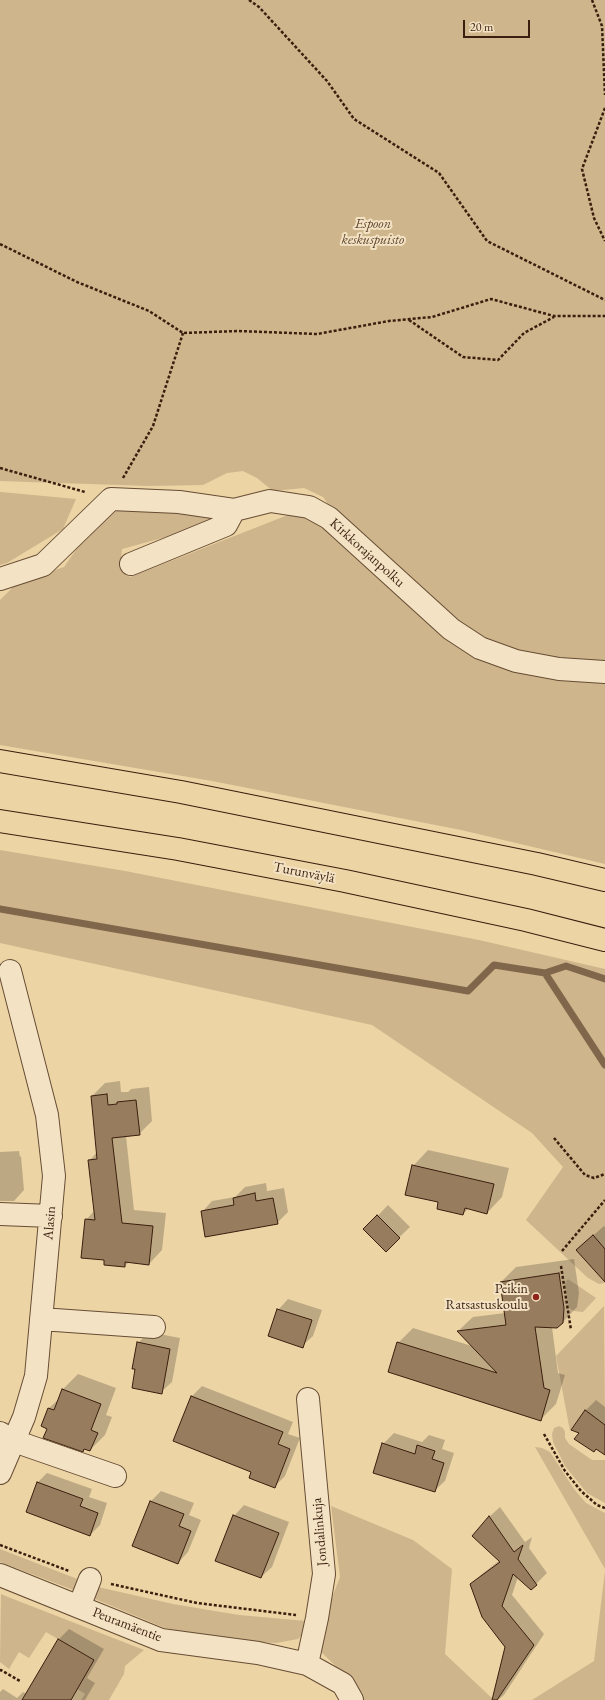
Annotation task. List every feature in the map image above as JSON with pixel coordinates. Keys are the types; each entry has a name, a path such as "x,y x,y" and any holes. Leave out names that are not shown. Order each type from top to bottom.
{"highway":[{"path":"0,760 189,793 605,880"},
{"name":"Turunväylä","path":"0,821 178,849 338,880 526,920 605,940"}],"street":[{"name":"Kirkkorajanpolku","path":"111,499 179,502 234,510 270,501 309,507 329,518 451,629 480,648 516,661 559,669 605,672"},
{"path":"0,579 43,565 111,499"},
{"path":"131,564 226,525 234,510"},
{"name":"Alasin","path":"0,1474 7,1437 24,1417 36,1376 54,1176 46,1115 10,972"},
{"path":"0,1214 51,1216"},
{"path":"41,1319 154,1327"},
{"name":"Jondalinkuja","path":"307,1664 317,1618 324,1574 308,1399"},
{"path":"7,1437 116,1476"},
{"name":"Peuramäentie","path":"0,1575 161,1640 258,1653 307,1664 343,1684 352,1700"},
{"path":"79,1607 90,1579"}],"path":[{"path":"249,0 259,7 327,81 354,119 439,173 488,241 605,300"},
{"path":"592,0 602,26 605,96"},
{"path":"605,108 582,169 594,218 605,241"},
{"path":"0,244 77,282 149,311 183,333 238,331 317,334 389,321 432,317 491,298 554,316 605,316"},
{"path":"408,320 463,357 498,360 524,334 554,316"},
{"path":"0,468 111,499 153,426 183,333"},
{"path":"554,1138 585,1175 594,1178 605,1174"},
{"path":"562,1251 605,1200"},
{"path":"561,1266 571,1330"},
{"path":"544,1434 565,1470 581,1491 597,1505 605,1508"},
{"path":"0,1545 90,1579 197,1604 317,1618"},
{"path":"0,1671 1,1670 20,1681"}],"green space":[{"name":"Espoon keskuspuisto","path":"0,0 605,0 605,667 539,660 467,636 335,514 323,497 304,488 273,491 257,478 243,471 227,473 203,485 149,486 0,481"},
{"path":"0,492 76,499 63,529 7,563 0,565"},
{"path":"122,505 216,515 210,525 122,549 120,568 130,577 293,513 318,519 467,649 605,679 605,864 461,830 212,781 0,745 0,600 18,582 64,567 94,524"},
{"path":"0,850 125,871 479,940 605,969 605,1283 599,1284 588,1278 526,1220 563,1167 532,1133 372,1025 0,943"},
{"path":"568,1279 596,1298 583,1312 574,1311 569,1308 565,1283"},
{"path":"604,1306 605,1425 585,1411 570,1431 556,1356"},
{"path":"559,1426 563,1428 565,1438 569,1444 592,1460 605,1460 605,1503 587,1493 565,1466 553,1442 552,1434 554,1428"},
{"path":"535,1447 542,1448 550,1452 574,1489 586,1503 605,1513 605,1569"},
{"path":"331,1506 413,1540 452,1569 445,1654 494,1700 361,1700 345,1675 321,1652 320,1629 340,1577"},
{"path":"0,1549 80,1580 76,1591 0,1562"},
{"path":"605,1571 605,1700 532,1700 594,1661"},
{"path":"98,1587 173,1604 239,1615 306,1621 304,1633 298,1639 276,1643 221,1640 165,1628 95,1599"},
{"path":"1,1594 144,1650 125,1666 124,1674 109,1700 81,1700 85,1694 77,1689 94,1660 46,1632 29,1658 19,1652 9,1669 0,1662"}],"building":[{"path":"107,1094 108,1105 117,1104 117,1102 136,1100 140,1135 112,1138 122,1223 153,1226 149,1265 125,1262 125,1267 104,1265 104,1260 81,1258 85,1219 95,1220 88,1160 97,1159 91,1096"},
{"path":"412,1165 494,1184 487,1214 465,1208 463,1215 437,1209 438,1202 405,1195"},
{"path":"255,1193 256,1201 273,1198 278,1224 205,1237 201,1211 234,1205 233,1198"},
{"path":"377,1215 400,1238 386,1252 363,1229"},
{"path":"593,1235 605,1249 605,1282 576,1250"},
{"path":"559,1273 564,1308 563,1323 557,1328 535,1327 544,1388 550,1390 541,1421 388,1372 397,1342 497,1373 457,1331 506,1325 500,1282"},
{"path":"277,1309 312,1320 303,1348 268,1336"},
{"path":"137,1342 170,1349 162,1394 132,1388 135,1369 132,1369"},
{"path":"62,1389 101,1404 91,1430 98,1433 90,1451 84,1449 83,1452 43,1438 47,1429 41,1426 48,1408 54,1410"},
{"path":"191,1396 283,1432 278,1444 290,1449 275,1488 249,1478 251,1472 173,1441"},
{"path":"585,1410 605,1425 605,1455 596,1449 594,1452 574,1439 579,1433 571,1430"},
{"path":"382,1443 415,1454 417,1445 435,1451 432,1459 444,1463 435,1492 373,1473"},
{"path":"37,1482 83,1499 80,1506 98,1513 90,1536 26,1512"},
{"path":"150,1501 184,1514 179,1526 191,1531 178,1564 132,1546"},
{"path":"233,1515 279,1533 261,1578 215,1561"},
{"path":"489,1516 514,1552 523,1545 518,1559 537,1585 531,1590 513,1574 502,1606 534,1645 497,1700 492,1700 505,1647 482,1617 470,1584 500,1562 472,1536"},
{"path":"58,1639 94,1660 71,1700 22,1700"}],"waterway":[{"path":"0,909 468,991 494,965 545,973 605,1065"},
{"path":"545,973 566,966 605,979"}],"place":[{"name":"Peikin Ratsastuskoulu","path":"536,1297"}]}
